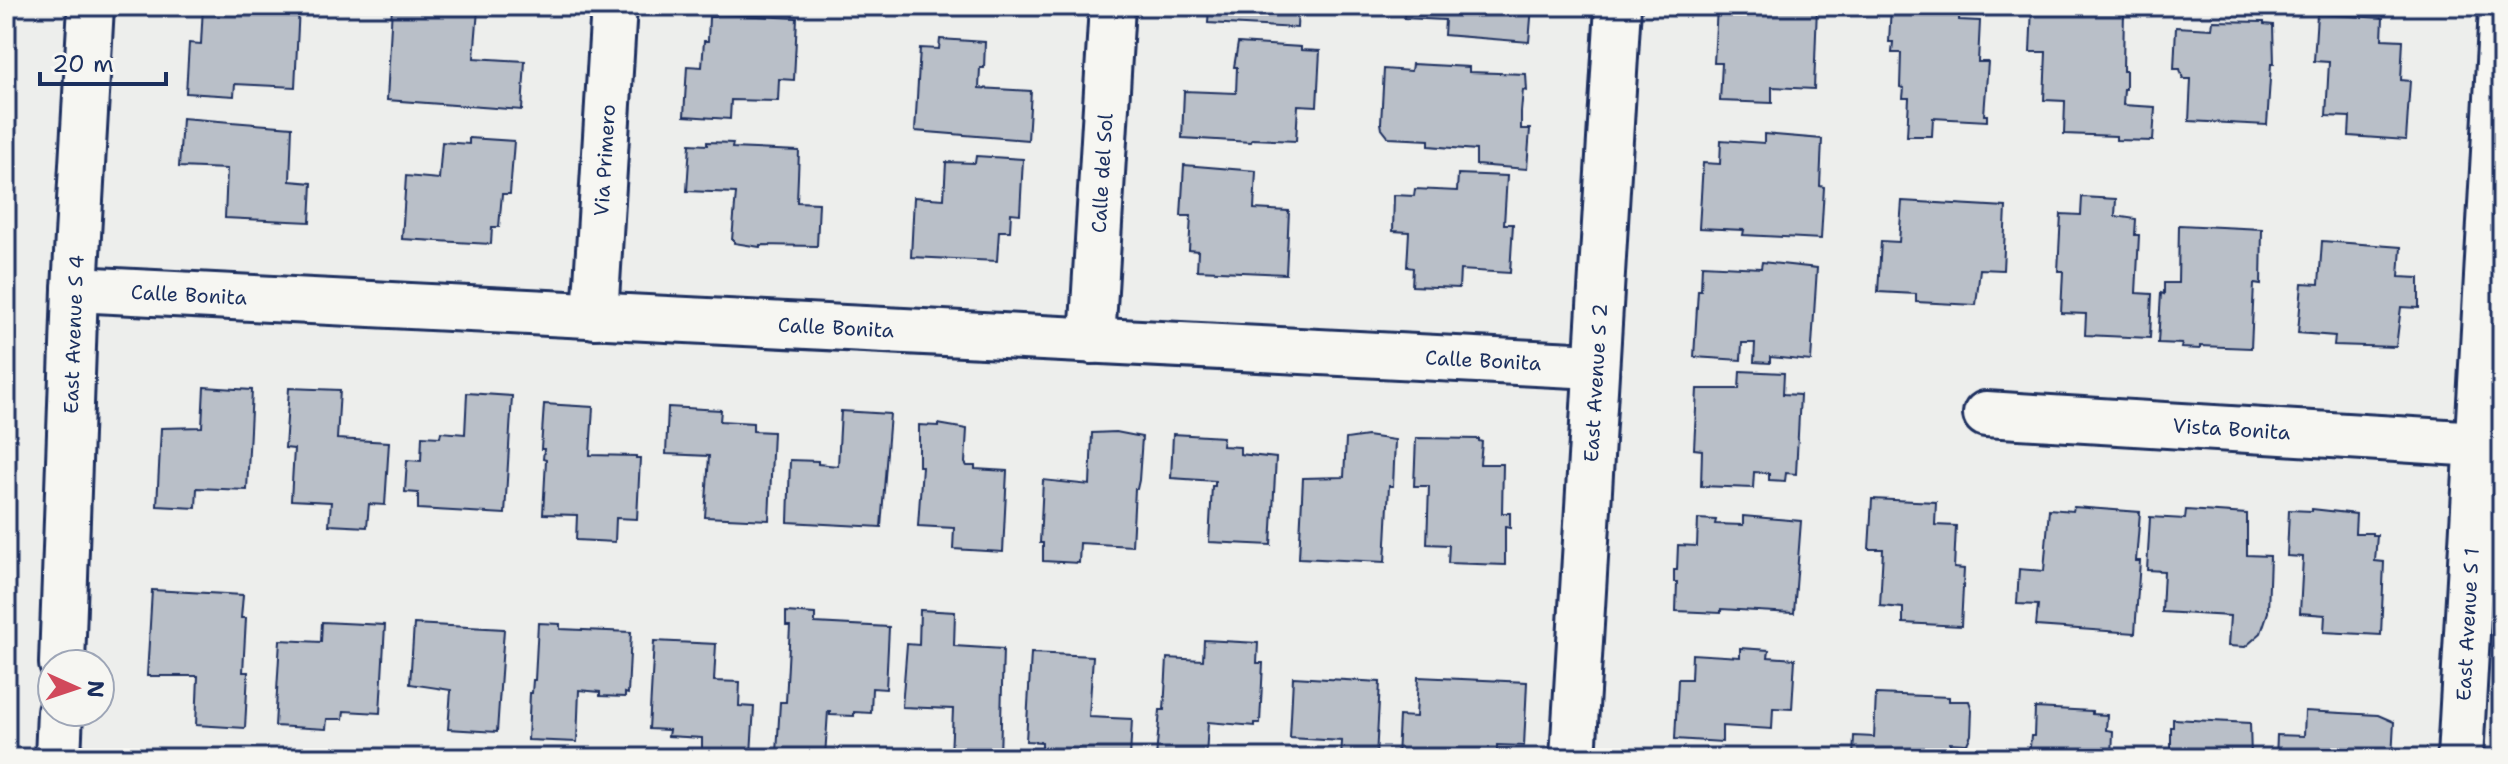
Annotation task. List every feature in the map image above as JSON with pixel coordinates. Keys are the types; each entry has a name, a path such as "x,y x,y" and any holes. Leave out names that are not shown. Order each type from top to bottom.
{"street":[{"name":"East Avenue S 4","path":"63,648 75,289 91,6"},
{"name":"Via Primero","path":"595,316 614,6"},
{"name":"Calle del Sol","path":"1092,341 1112,6"},
{"name":"East Avenue S 2","path":"1573,758 1618,6"},
{"name":"East Avenue S 1","path":"2460,758 2502,9"},
{"name":"Calle Bonita","path":"75,289 1595,366"},
{"name":"Vista Bonita","path":"1986,414 2479,444"},
{"path":"58,758 59,728"}],"building":[{"path":"203,6 299,6 295,87 235,84 234,96 186,93 189,43 201,44"},
{"path":"392,6 478,10 474,58 525,61 522,110 387,100"},
{"path":"1011,6 1011,15 922,8"},
{"path":"1209,6 1298,6 1297,28 1208,23"},
{"path":"1405,6 1532,6 1529,42 1444,35 1445,20 1404,18"},
{"path":"1717,6 1817,6 1814,89 1772,87 1772,103 1720,101 1722,63 1714,63"},
{"path":"1891,6 1960,6 1959,20 1980,21 1978,62 1988,62 1984,115 1987,115 1987,121 1933,118 1932,136 1907,136 1909,98 1903,98 1904,88 1900,87 1901,53 1892,53 1893,42 1889,42"},
{"path":"2032,6 2124,8 2123,71 2126,71 2126,89 2123,105 2155,107 2153,141 2064,134 2065,101 2044,100 2046,52 2030,52"},
{"path":"716,14 797,18 794,80 779,79 778,101 731,100 730,119 684,116 687,66 702,67 709,17"},
{"path":"2317,14 2383,18 2382,39 2403,40 2401,80 2410,81 2406,140 2349,136 2350,117 2326,116 2329,62 2314,61"},
{"path":"2213,21 2273,25 2274,64 2271,64 2267,125 2189,121 2191,79 2183,79 2180,69 2174,69 2176,27 2212,29"},
{"path":"940,39 985,42 979,88 1031,91 1028,140 915,131 920,48 939,49"},
{"path":"1238,43 1320,51 1317,106 1298,105 1296,141 1182,138 1184,91 1236,93 1237,67 1234,67"},
{"path":"1412,64 1469,67 1469,72 1526,74 1527,91 1523,90 1521,129 1530,129 1527,169 1476,165 1476,150 1429,146 1429,140 1389,138 1381,123 1384,69 1411,71"},
{"path":"182,118 292,127 290,181 312,183 310,222 225,218 227,169 179,167"},
{"path":"1764,134 1822,139 1820,186 1824,187 1821,239 1743,235 1744,230 1699,228 1703,163 1720,164 1721,140 1764,143"},
{"path":"469,138 514,141 510,194 502,194 499,227 492,227 491,244 402,239 406,176 439,179 442,142 469,144"},
{"path":"707,142 733,143 732,148 799,151 797,202 819,203 817,246 760,247 734,243 736,193 687,191 690,144 707,145"},
{"path":"976,156 1023,159 1020,214 1011,213 1010,231 999,231 997,261 911,257 914,197 944,199 946,162 975,163"},
{"path":"1184,165 1256,171 1254,209 1289,211 1286,274 1197,270 1198,251 1189,250 1191,216 1181,216"},
{"path":"1458,174 1507,176 1504,224 1513,224 1510,273 1460,270 1459,288 1412,286 1413,268 1407,267 1409,232 1393,231 1394,195 1414,196 1415,189 1457,191"},
{"path":"2082,197 2116,199 2115,216 2136,219 2135,235 2139,235 2136,293 2152,294 2150,338 2085,335 2086,314 2061,313 2063,271 2058,271 2061,214 2081,215"},
{"path":"1902,201 2006,207 2003,270 1980,269 1976,305 1916,302 1916,294 1878,292 1881,241 1899,242"},
{"path":"2179,225 2262,229 2261,285 2254,284 2251,348 2181,348 2182,344 2158,343 2164,283 2178,283"},
{"path":"2322,241 2401,247 2399,277 2419,278 2419,308 2401,307 2396,347 2334,345 2335,336 2298,333 2302,283 2319,284"},
{"path":"1762,262 1817,268 1811,361 1770,357 1770,363 1754,362 1755,343 1742,343 1741,360 1694,357 1702,265 1761,268"},
{"path":"1740,371 1784,373 1783,394 1800,395 1796,474 1786,473 1785,481 1769,480 1769,473 1754,472 1753,488 1701,486 1702,450 1694,449 1697,389 1739,389"},
{"path":"204,387 252,390 247,490 197,488 196,508 157,506 161,428 202,427"},
{"path":"289,388 340,390 337,439 389,442 385,505 369,504 367,527 329,525 331,502 291,500 294,449 285,448"},
{"path":"467,393 512,396 505,514 418,509 418,493 405,492 407,460 421,461 422,436 440,437 441,432 465,434"},
{"path":"544,404 593,407 590,455 640,458 637,519 616,518 615,542 576,540 577,515 543,514 546,460 543,459 544,449 541,449"},
{"path":"668,407 721,410 720,421 753,423 753,431 773,432 769,520 705,517 709,456 666,454"},
{"path":"841,411 890,414 881,527 788,522 790,460 818,461 818,464 838,466"},
{"path":"938,424 967,429 967,466 1007,471 1003,552 953,549 954,528 918,526 922,466 919,466 919,425"},
{"path":"1116,432 1142,437 1132,546 1080,543 1079,563 1043,561 1043,543 1040,543 1043,480 1090,485 1092,433"},
{"path":"1173,434 1223,437 1222,446 1240,447 1240,454 1276,458 1271,545 1209,542 1212,486 1215,486 1215,481 1171,478"},
{"path":"1367,436 1395,440 1385,562 1299,558 1303,478 1344,477 1346,439"},
{"path":"1416,438 1479,439 1482,442 1480,464 1503,464 1502,513 1510,513 1510,528 1505,527 1505,565 1448,563 1449,545 1427,544 1429,486 1414,486"},
{"path":"1872,499 1936,502 1935,525 1956,526 1954,568 1964,569 1961,626 1903,623 1903,608 1880,606 1883,549 1869,549"},
{"path":"2074,507 2140,512 2135,633 2036,626 2038,605 2017,604 2019,569 2044,571 2049,509 2073,511"},
{"path":"2186,510 2247,514 2247,555 2270,556 2268,612 2261,633 2245,647 2228,646 2230,616 2162,612 2164,571 2147,570 2150,517 2185,519"},
{"path":"2289,510 2356,514 2355,533 2377,535 2375,561 2384,562 2381,635 2324,632 2325,615 2300,613 2303,557 2287,556"},
{"path":"1743,516 1801,521 1794,613 1721,609 1721,613 1676,611 1677,582 1674,582 1674,570 1677,570 1678,545 1697,546 1698,519 1716,520 1715,524 1743,525"},
{"path":"152,590 243,595 241,618 246,618 243,672 248,672 245,728 196,725 198,676 147,676"},
{"path":"920,610 955,612 954,646 1003,649 1000,758 951,757 953,709 902,707 907,644 919,645"},
{"path":"786,612 815,614 815,623 889,627 886,689 872,688 871,713 830,715 828,711 825,757 777,753 780,702 786,702 790,626 786,626"},
{"path":"322,622 385,625 380,713 344,711 343,719 327,719 326,729 275,726 280,640 321,642"},
{"path":"538,623 560,624 560,629 631,632 628,694 625,693 625,697 600,696 600,692 579,690 577,742 528,740"},
{"path":"414,624 504,629 497,732 448,729 451,690 410,684"},
{"path":"1204,640 1258,643 1257,663 1263,663 1260,723 1255,723 1255,726 1208,722 1206,758 1156,758 1160,710 1164,710 1167,658 1203,660"},
{"path":"654,641 716,644 714,681 740,682 739,706 754,707 751,754 702,751 702,738 668,736 669,730 649,729"},
{"path":"1740,648 1769,650 1768,657 1795,659 1792,709 1773,708 1772,729 1722,726 1722,742 1675,739 1678,679 1691,679 1692,654 1740,657"},
{"path":"1031,653 1093,656 1089,717 1132,719 1130,758 1078,758 1079,751 1042,749 1042,742 1026,741"},
{"path":"1293,677 1380,682 1376,758 1341,758 1342,741 1290,738"},
{"path":"1418,677 1527,682 1524,746 1497,745 1497,758 1397,758 1399,716 1416,717"},
{"path":"1876,694 1949,697 1949,701 1969,701 1972,710 1971,735 1967,744 1950,743 1949,758 1853,758 1854,736 1874,737"},
{"path":"2035,708 2092,711 2092,714 2107,715 2106,730 2113,731 2112,758 2029,758"},
{"path":"2305,711 2378,715 2394,722 2392,758 2276,758 2277,735 2304,736"},
{"path":"2173,719 2250,723 2251,758 2171,758"}]}
